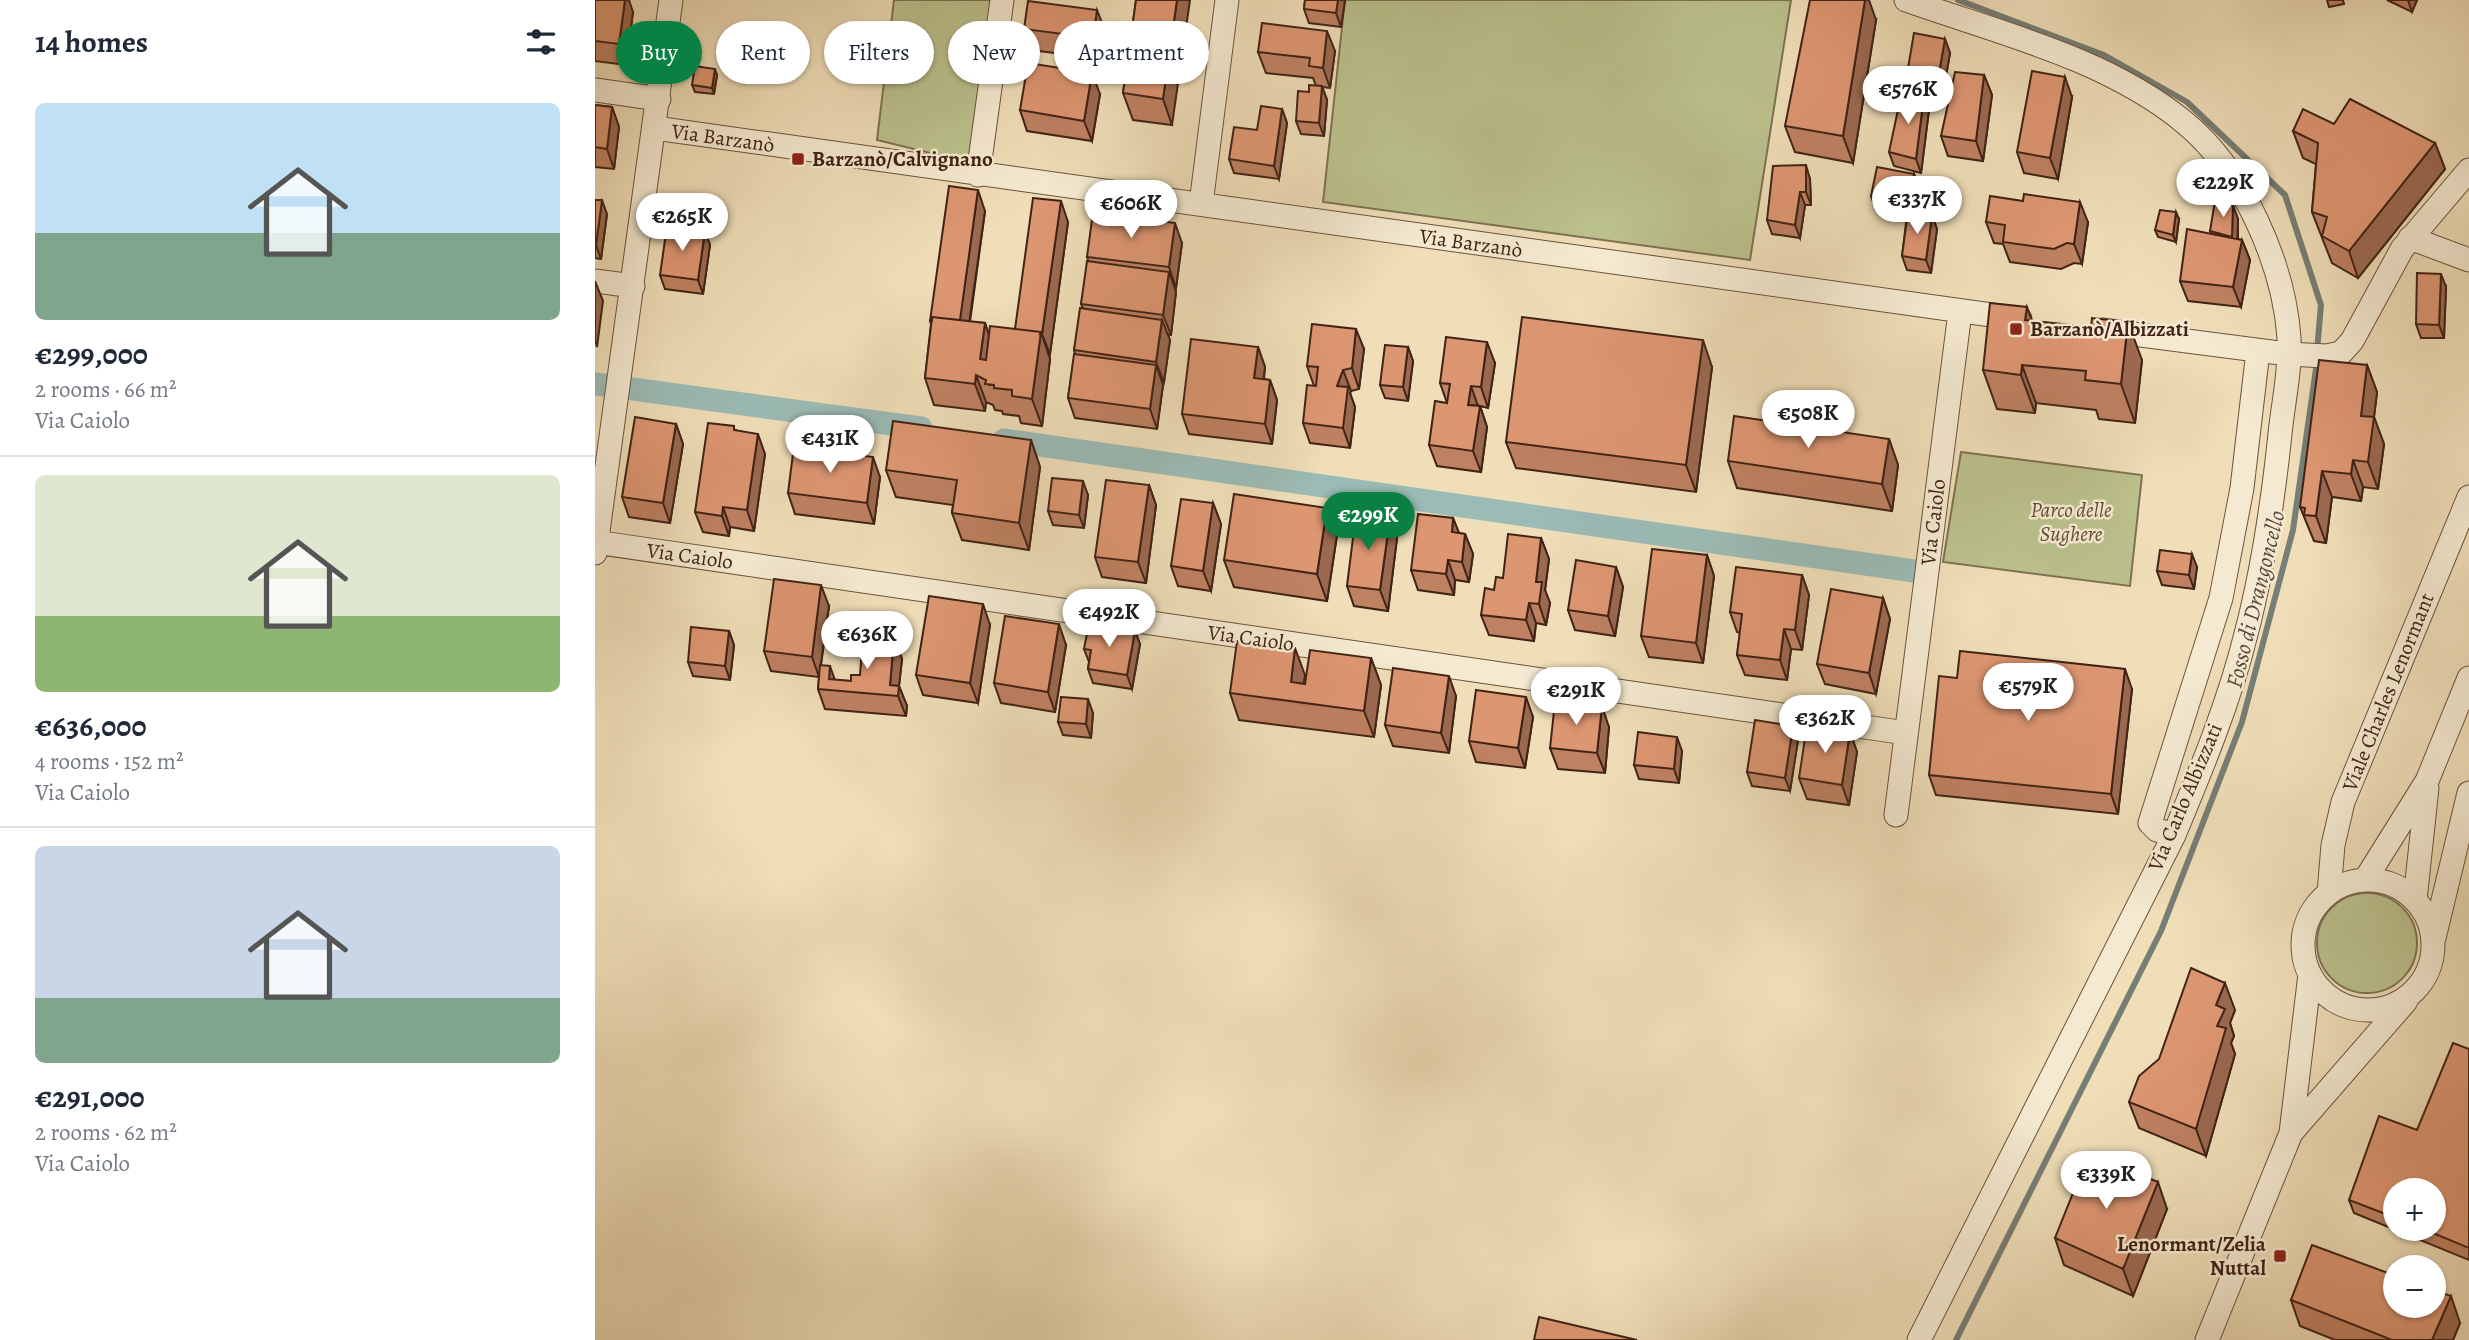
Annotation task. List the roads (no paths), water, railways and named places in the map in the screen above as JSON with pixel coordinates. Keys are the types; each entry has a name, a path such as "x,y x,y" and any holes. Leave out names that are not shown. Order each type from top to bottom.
{"street":[{"path":"595,546 619,391 671,0"},
{"path":"978,175 1002,0"},
{"path":"1201,204 1227,0"},
{"name":"Via Carlo Albizzati","path":"1906,0 2100,71 2159,103 2198,134 2229,174 2262,232 2294,355 2272,509 2246,635 2200,772 2173,835 1919,1340"},
{"path":"595,90 659,99"},
{"name":"Via Barzanò","path":"655,128 2038,322"},
{"path":"2078,327 2294,355 2326,356 2341,353 2350,344 2410,238 2467,174"},
{"path":"2410,238 2469,260"},
{"path":"595,281 633,286"},
{"name":"Via Caiolo","path":"1896,816 1960,312"},
{"path":"2173,835 2157,830 2150,823 2221,598 2242,488 2258,351"},
{"name":"Viale Charles Lenormant","path":"2329,893 2333,845 2343,802 2469,496"},
{"name":"Via Caiolo","path":"595,546 1906,733"},
{"path":"2365,880 2427,781 2469,678"},
{"path":"2415,900 2427,781"},
{"path":"2291,1133 2413,993 2428,969 2453,849 2469,793"},
{"path":"2207,1340 2291,1133 2309,974 2304,952 2305,930 2314,910 2329,893 2347,884 2365,880 2383,882 2401,889 2415,900 2431,926 2433,941"},
{"path":"2309,974 2329,997 2356,1010 2386,1007 2413,993"}],"waterway":[{"name":"Fosso di Drangoncello","path":"1958,0 2104,55 2187,102 2285,195 2321,305 2317,351"},
{"name":"Fosso di Drangoncello","path":"1956,1340 2161,931 2242,722 2293,530 2317,362"},
{"path":"595,384 921,428"},
{"path":"1004,440 1914,571"}],"place":[{"name":"Barzanò/Calvignano","path":"798,159"},
{"name":"Barzanò/Albizzati","path":"2016,329"},
{"name":"Lenormant/Zelia Nuttal","path":"2280,1256"}],"park label":[{"name":"Parco delle Sughere","path":"2071,522"}]}
